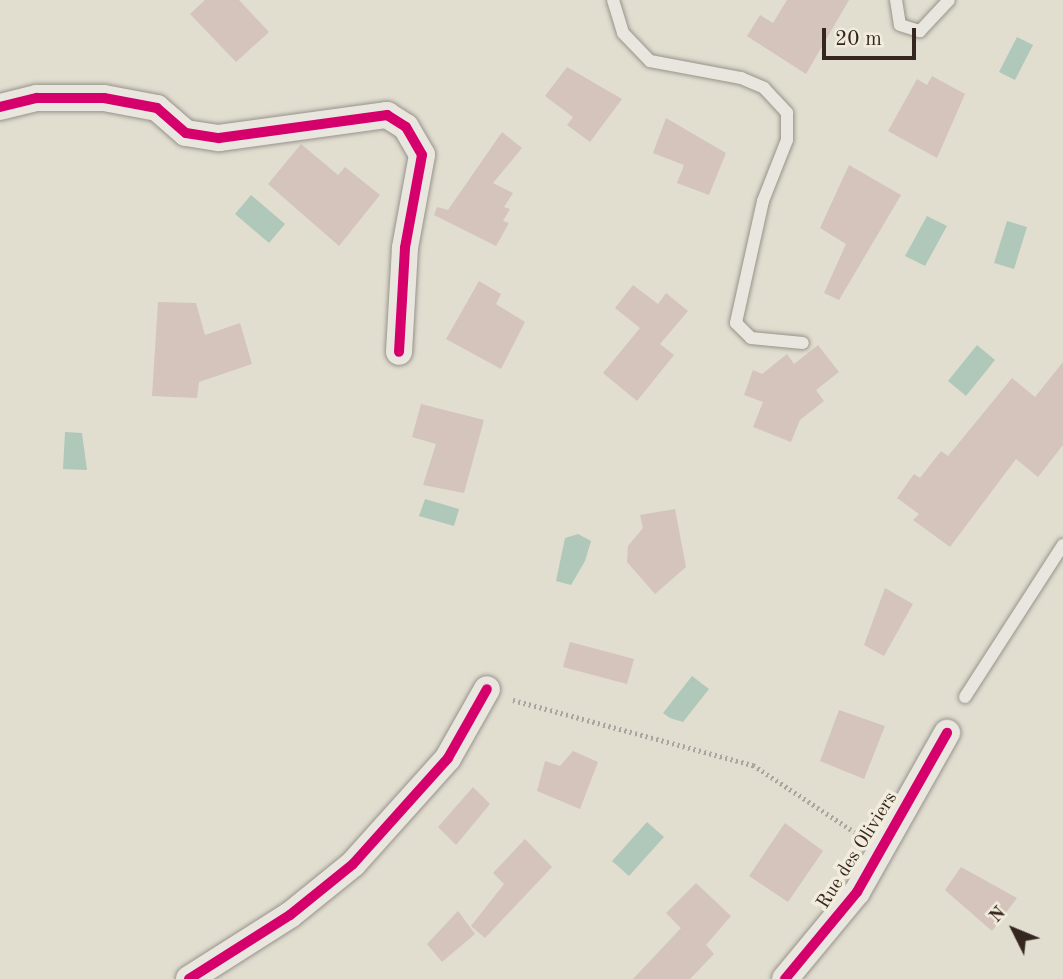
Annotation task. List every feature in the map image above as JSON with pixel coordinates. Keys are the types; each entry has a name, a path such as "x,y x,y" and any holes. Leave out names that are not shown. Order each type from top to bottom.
{"street":[{"path":"0,107 37,98 104,98 157,108 186,133 219,138 387,116 406,127 422,155 405,248 399,352"},
{"path":"189,979 290,915 353,864 447,758 486,692"},
{"name":"Rue des Oliviers","path":"785,979 839,916 883,850 947,733"}],"lane":[{"path":"613,0 622,33 650,61 722,71 764,88 782,104 787,140 763,201 736,323 751,338 803,343"},
{"path":"896,0 900,25 920,31 949,0"},
{"path":"965,697 1063,545"}],"path":[{"path":"486,692 579,713 741,760 883,850"}],"shaded area":[{"path":"1017,37 1033,45 1015,80 999,72"},
{"path":"251,195 285,224 269,243 235,214"},
{"path":"927,216 947,226 925,266 905,256"},
{"path":"1007,221 1027,227 1014,269 994,263"},
{"path":"977,345 995,360 966,396 948,381"},
{"path":"65,432 82,433 87,470 63,469"},
{"path":"425,499 459,509 454,526 419,516"},
{"path":"578,534 591,541 585,561 571,585 556,581 565,538"},
{"path":"692,676 709,689 683,722 670,718 663,713"},
{"path":"647,822 664,837 629,876 612,861"}],"building":[{"path":"205,0 239,0 269,32 236,62 190,14"},
{"path":"787,0 849,0 806,74 747,36 760,15 773,23"},
{"path":"567,67 622,99 590,142 567,125 573,117 545,96"},
{"path":"932,76 965,94 937,158 888,131 917,79 927,85"},
{"path":"666,118 726,153 709,195 677,183 684,165 653,153"},
{"path":"502,132 522,148 493,183 513,193 504,207 510,209 503,221 509,223 496,246 434,215 437,207 448,210"},
{"path":"301,144 338,175 345,167 380,195 339,246 268,184"},
{"path":"849,165 901,195 839,300 824,293 846,244 820,228"},
{"path":"479,281 501,294 496,304 525,322 501,369 446,339"},
{"path":"633,285 658,304 666,293 688,311 660,344 674,355 637,401 603,373 640,328 615,308"},
{"path":"158,302 196,303 205,335 240,323 252,364 199,382 197,398 152,396"},
{"path":"818,345 839,372 816,390 824,401 800,420 791,442 753,427 763,402 744,395 753,370 762,374 787,354 794,364"},
{"path":"1063,362 1063,445 1038,477 1016,459 950,547 913,520 919,514 897,498 914,474 920,478 941,451 948,456 1012,378 1035,397"},
{"path":"421,404 484,420 464,493 423,485 436,444 412,437"},
{"path":"675,509 686,567 655,594 627,562 628,546 643,528 640,515"},
{"path":"885,588 913,604 884,656 864,645"},
{"path":"570,642 634,659 627,684 563,667"},
{"path":"839,710 885,726 864,779 820,761"},
{"path":"573,751 598,762 580,809 537,791 545,761 560,766"},
{"path":"473,787 490,804 456,845 438,827"},
{"path":"785,823 823,851 788,902 749,876"},
{"path":"525,839 552,867 485,938 471,926 504,884 493,873"},
{"path":"961,867 1017,898 992,931 945,890"},
{"path":"696,883 731,916 706,945 714,954 690,979 633,979 681,928 666,913"},
{"path":"458,911 475,934 442,962 427,944"}],"cycle path":[{"path":"0,107 37,98 104,98 157,108 186,133 219,138 387,115 406,127 422,155 405,248 399,352"},
{"path":"189,979 290,915 353,864 448,758 487,689"},
{"path":"785,979 857,892 947,733"}]}
